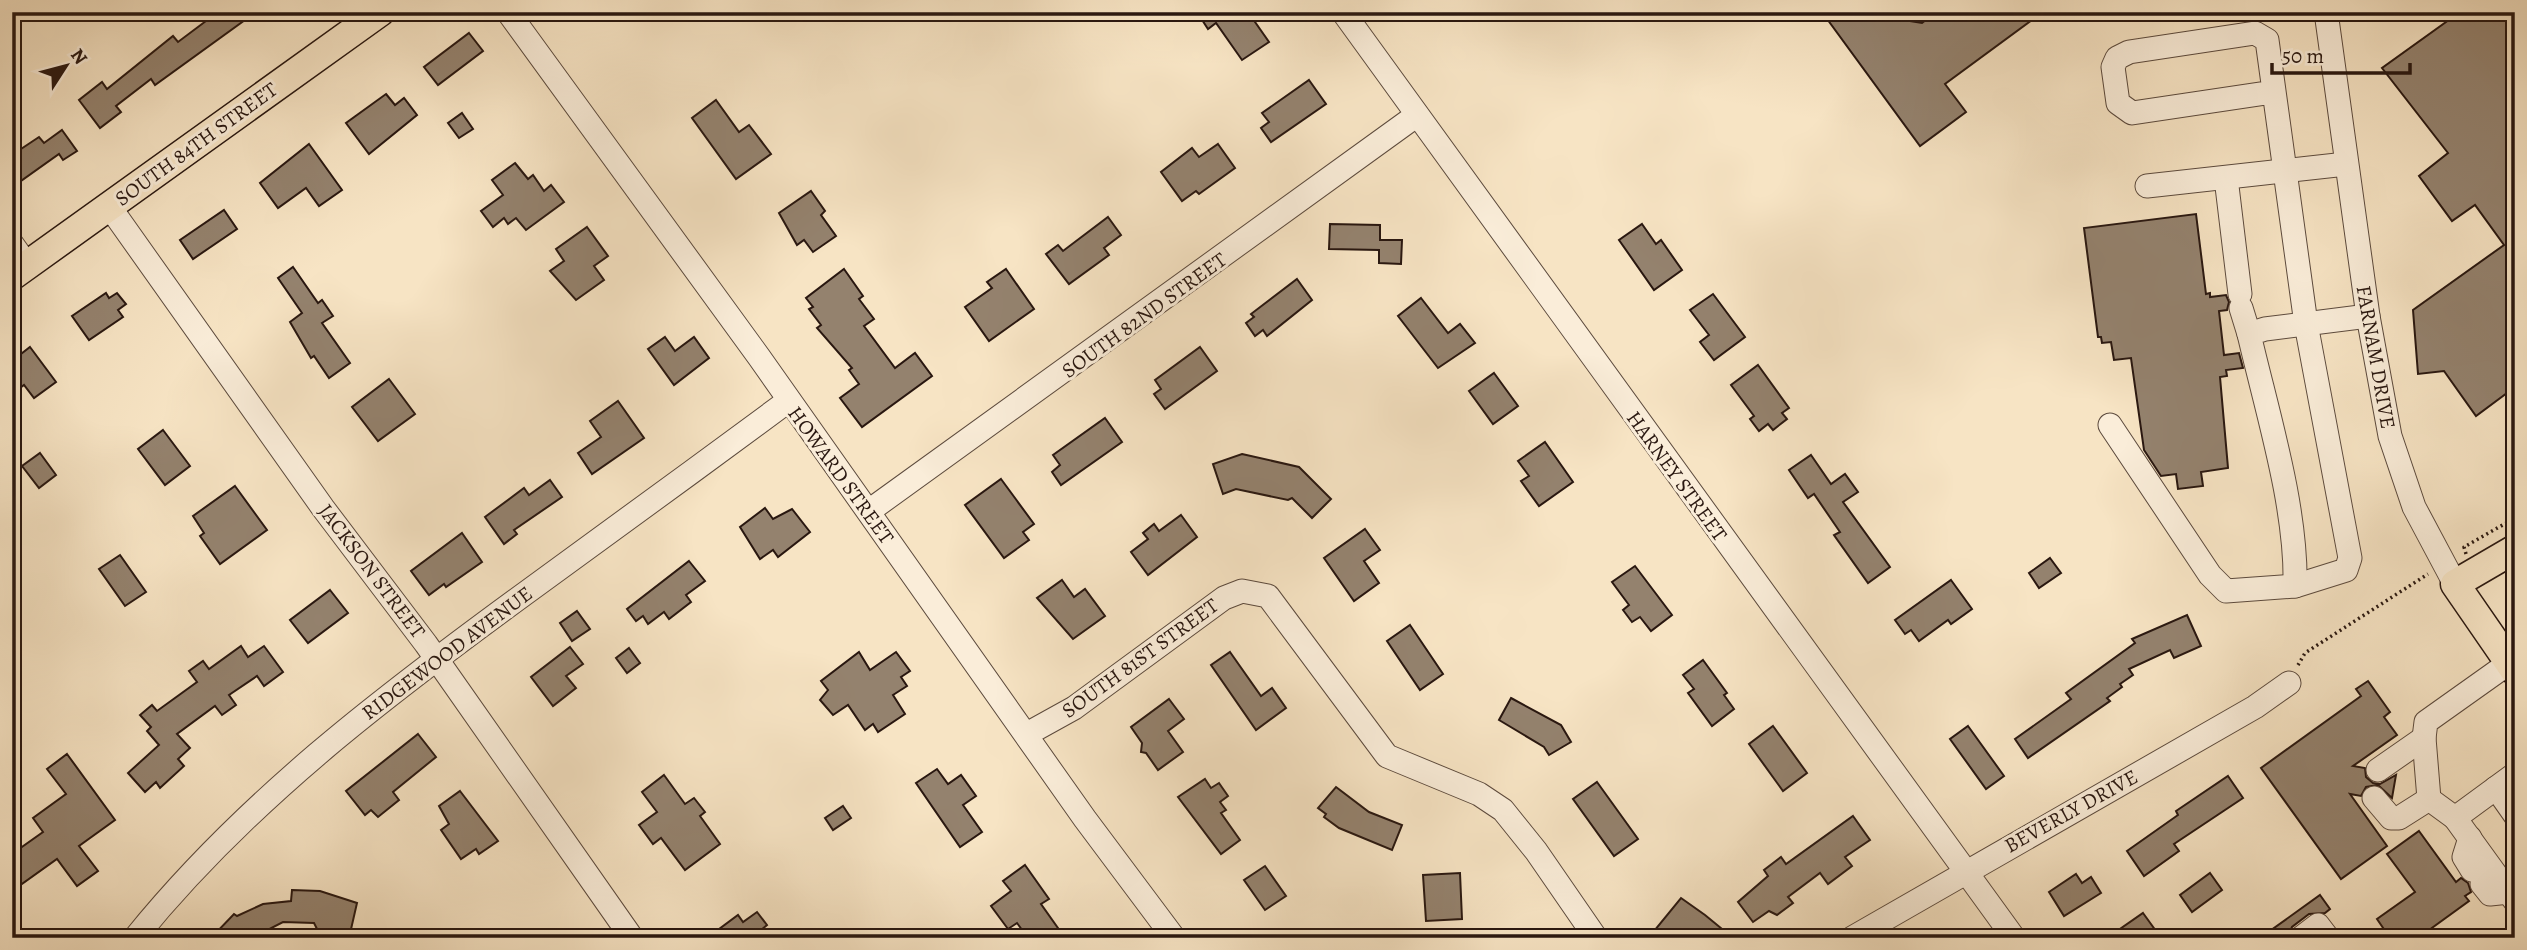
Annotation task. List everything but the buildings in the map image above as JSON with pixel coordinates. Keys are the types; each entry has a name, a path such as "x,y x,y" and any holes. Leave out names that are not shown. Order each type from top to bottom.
{"main road":[{"name":"SOUTH 84TH STREET","path":"17,262 109,206 380,12"},
{"path":"2455,584 2515,549"},
{"name":"FARNAM DRIVE","path":"2455,584 2512,667"}],"street":[{"name":"HOWARD STREET","path":"508,12 869,511 1085,819 1174,938"},
{"name":"HARNEY STREET","path":"1343,12 2014,938"},
{"name":"FARNAM DRIVE","path":"2326,12 2368,316 2390,436 2402,477 2427,535 2455,584"},
{"path":"2110,425 2210,575 2226,591 2295,586 2346,569 2350,558 2306,324 2267,40 2255,33 2129,52 2117,58 2113,68 2118,103 2132,113 2273,92"},
{"name":"SOUTH 82ND STREET","path":"869,511 1417,115"},
{"path":"2147,186 2346,164"},
{"path":"2226,178 2240,301 2281,471 2295,566 2295,586"},
{"name":"JACKSON STREET","path":"109,206 632,938"},
{"path":"2249,334 2265,329 2368,316"},
{"name":"RIDGEWOOD AVENUE","path":"135,938 218,844 294,773 435,659 789,401"},
{"name":"SOUTH 81ST STREET","path":"1027,734 1074,708 1224,598 1242,591 1256,592 1275,601 1387,756 1479,794 1503,810 1596,938"},
{"path":"2512,667 2426,722 2424,738 2429,799 2455,818 2512,897"},
{"name":"BEVERLY DRIVE","path":"1852,938 1964,871 2255,708 2289,683"},
{"path":"2378,770 2424,738"},
{"path":"2455,818 2515,774"},
{"path":"2496,788 2515,815"},
{"path":"2374,798 2391,818 2399,818 2429,799"},
{"path":"2470,838 2464,857 2477,877 2490,894 2512,897"},
{"path":"2301,938 2318,925 2328,938"}],"path":[{"path":"2289,683 2305,653 2429,573 2432,565"}]}
